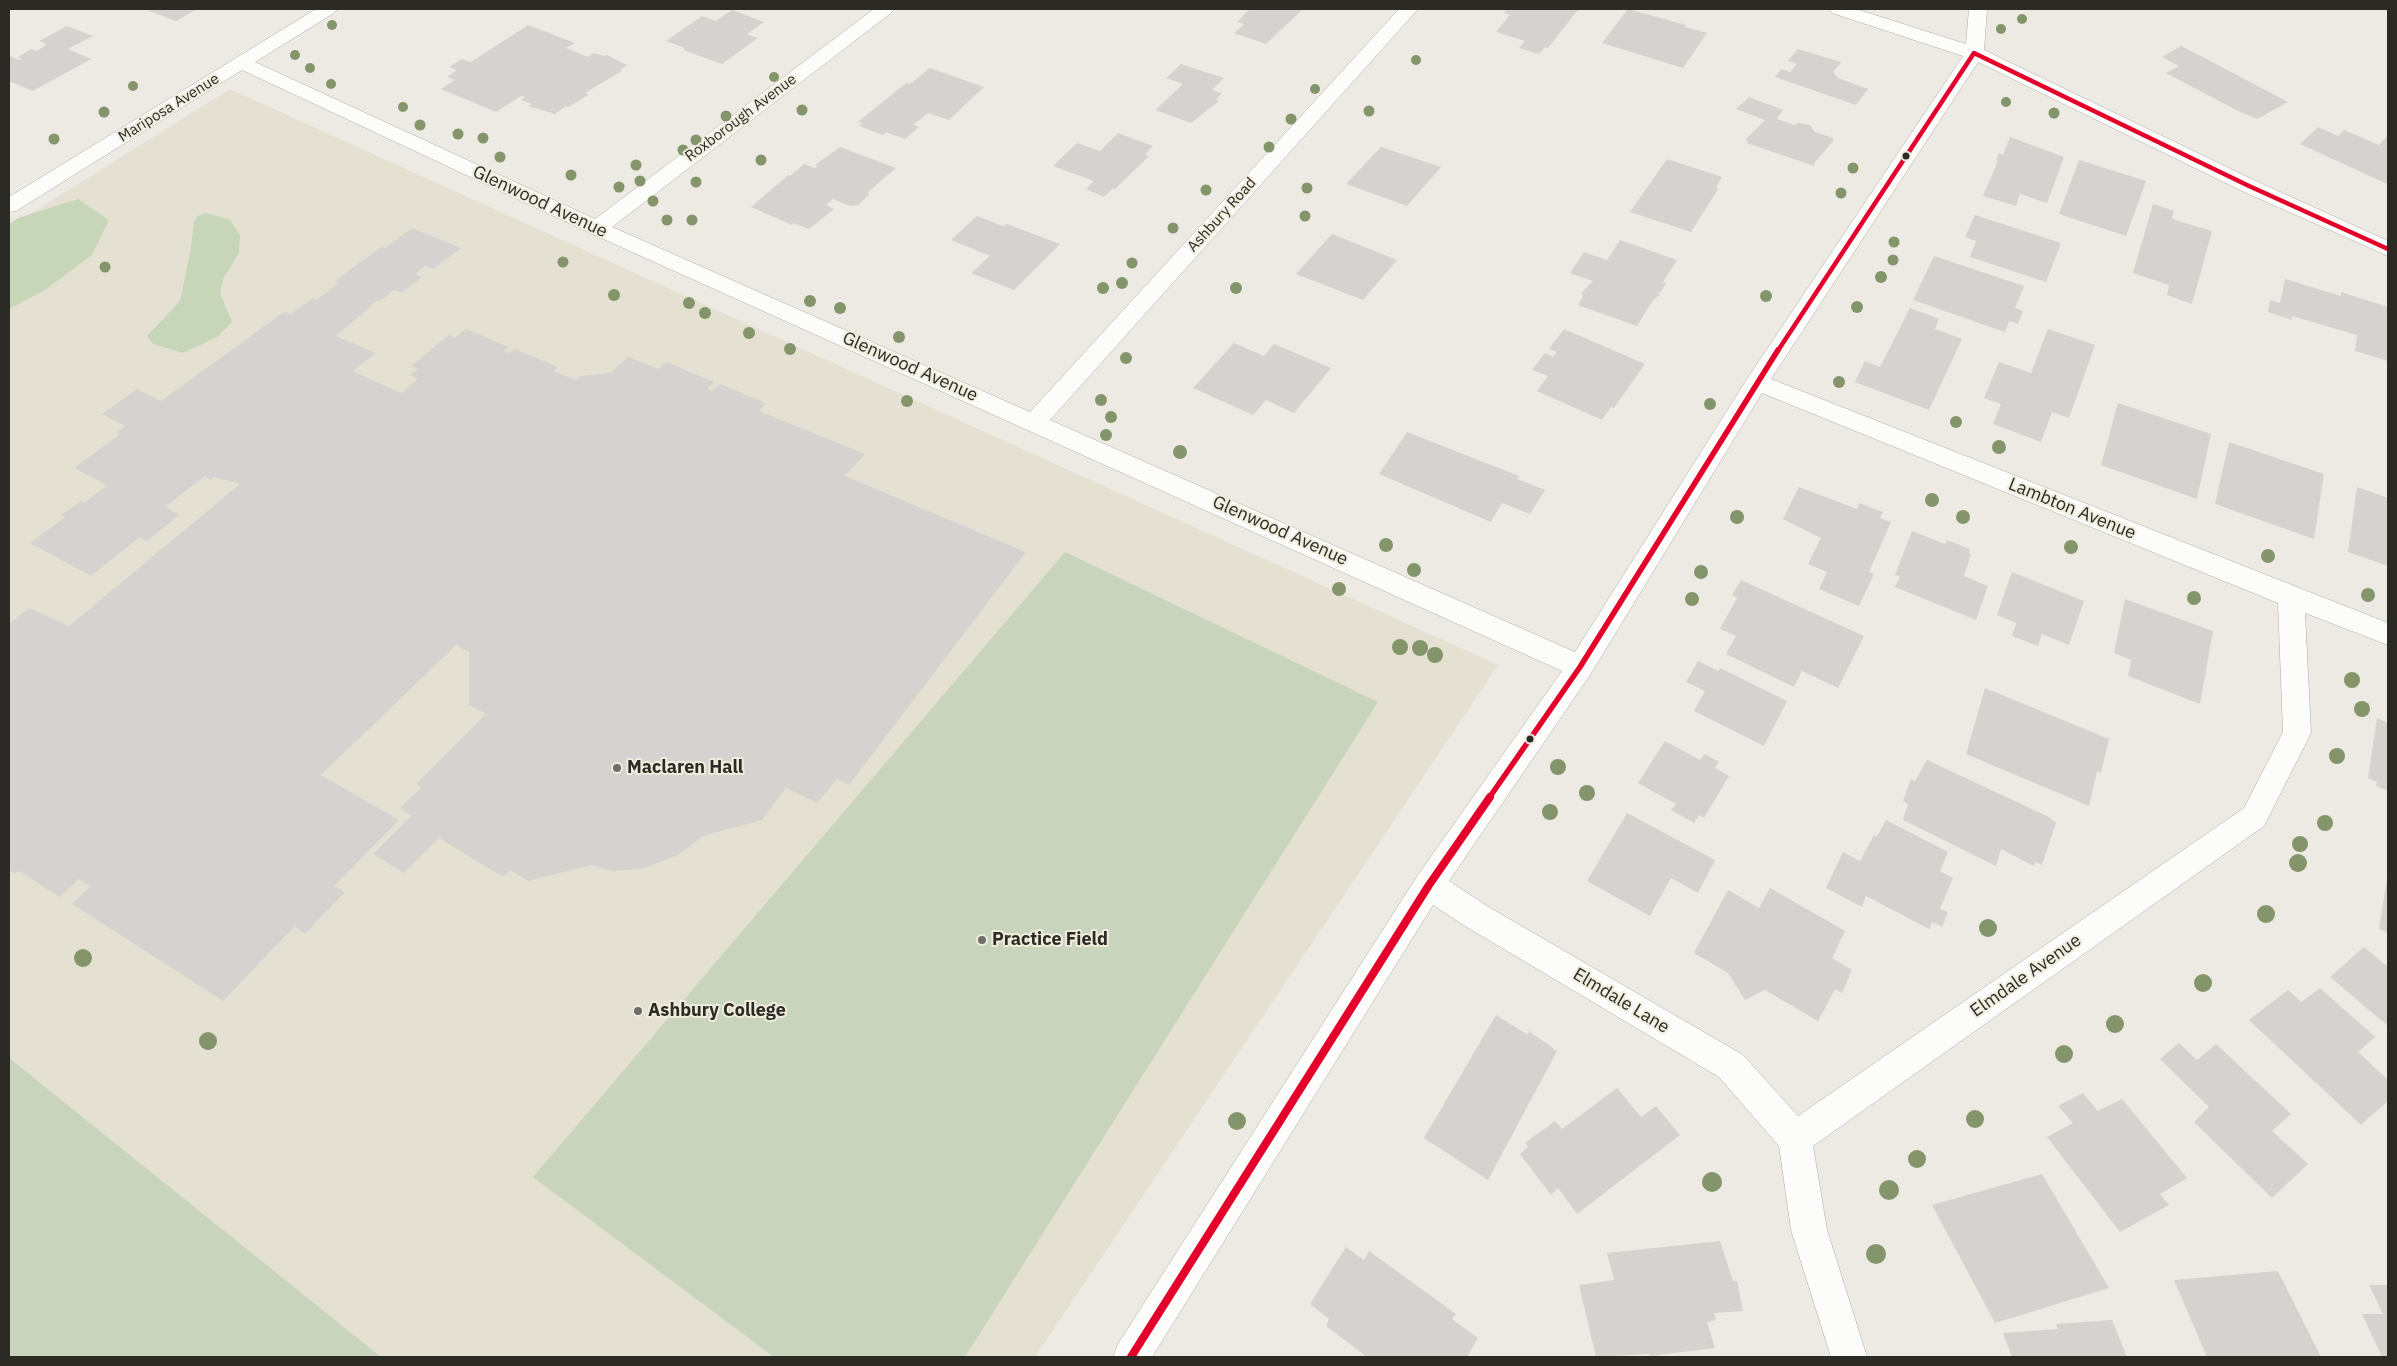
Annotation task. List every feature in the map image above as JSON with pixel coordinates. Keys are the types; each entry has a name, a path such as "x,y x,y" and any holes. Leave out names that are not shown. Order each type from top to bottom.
{"street":[{"name":"Mariposa Avenue","path":"9,206 328,9"},
{"name":"Roxborough Avenue","path":"597,228 885,9"},
{"name":"Ashbury Road","path":"1035,422 1409,9"},
{"path":"1838,9 1974,53 2249,186 2388,248"},
{"path":"1131,1357 1429,886 1580,667 1757,382 1974,53 1978,9"},
{"name":"Glenwood Avenue","path":"242,63 597,228 1580,667"},
{"name":"Lambton Avenue","path":"1757,382 2291,597 2388,634"},
{"name":"Elmdale Avenue","path":"1795,1138 2254,817 2297,733 2291,597"},
{"name":"Elmdale Lane","path":"1429,886 1476,916 1731,1066 1795,1138"},
{"path":"1795,1138 1809,1230 1849,1357"}],"shaded area":[{"name":"Ashbury College","path":"230,89 1498,665 1035,1357 9,1357 9,227"}],"green space":[{"path":"78,199 109,220 92,255 45,290 9,309 9,224 18,218"},
{"path":"206,213 230,220 240,235 239,253 224,277 220,293 232,322 217,337 183,353 153,344 147,336 180,301 191,248 194,221 198,216"},
{"name":"Practice Field","path":"1065,552 1378,702 965,1357 774,1357 533,1177"},
{"path":"9,1058 381,1357 9,1357"}],"building":[{"path":"144,9 197,9 176,21"},
{"path":"1250,9 1303,9 1266,44 1234,33 1244,24 1237,22"},
{"path":"1507,9 1578,10 1548,48 1545,47 1539,54 1519,48 1525,41 1496,32 1510,15 1504,13"},
{"path":"1628,9 1686,25 1685,27 1707,33 1683,68 1602,43"},
{"path":"732,10 764,22 747,34 758,38 722,64 683,50 685,48 666,41 702,16 716,21"},
{"path":"528,25 575,43 566,48 588,57 594,53 607,55 627,65 620,70 622,71 585,93 589,94 555,114 528,106 532,104 521,100 525,97 521,96 496,112 441,89 455,80 447,77 457,70 449,67 462,59 471,62"},
{"path":"67,26 93,36 68,49 91,59 33,91 9,81 9,56 19,60 22,59 18,57 31,49 37,51 47,44 39,41"},
{"path":"2181,46 2288,102 2257,119 2236,110 2166,73 2179,66 2162,57"},
{"path":"1798,49 1841,62 1833,72 1838,78 1868,89 1856,105 1775,77 1781,69 1790,72 1797,64 1788,61"},
{"path":"1181,64 1224,78 1212,90 1222,93 1216,100 1219,101 1191,123 1155,110 1183,84 1166,78"},
{"path":"930,68 984,87 949,120 928,113 913,125 919,127 905,139 886,132 883,135 859,126 863,123 858,122 906,83 910,84"},
{"path":"1749,97 1783,110 1777,119 1795,125 1798,123 1810,125 1815,132 1833,138 1833,141 1815,162 1814,166 1747,143 1748,141 1745,140 1765,120 1736,109"},
{"path":"2318,127 2338,136 2344,130 2379,145 2388,135 2387,184 2300,144"},
{"path":"1118,133 1153,146 1145,155 1149,156 1104,197 1086,189 1094,181 1053,166 1077,143 1100,151"},
{"path":"2010,137 2064,157 2047,203 2020,194 2016,206 1983,196 1998,161 1996,161 1999,153 2003,155"},
{"path":"840,147 896,168 868,192 869,195 858,205 850,206 833,199 826,205 834,209 809,229 793,223 792,225 751,207 788,175 790,176 804,164 815,168 818,166 815,165"},
{"path":"1381,147 1441,167 1407,206 1346,184"},
{"path":"1667,159 1722,177 1716,187 1718,189 1691,232 1630,212"},
{"path":"2079,160 2146,181 2126,236 2059,214"},
{"path":"2153,204 2174,211 2172,217 2175,220 2212,231 2192,304 2167,295 2169,285 2133,273"},
{"path":"1975,215 2061,243 2046,282 1970,257 1976,241 1965,237"},
{"path":"977,216 1003,226 1007,224 1060,244 1014,290 971,273 990,256 951,240"},
{"path":"412,228 461,248 433,269 425,266 415,274 422,277 401,293 394,290 380,301 378,300 336,336 376,353 353,371 401,393 418,379 409,375 418,369 411,366 449,335 455,338 466,329 509,347 504,351 509,353 515,349 558,367 553,371 576,380 580,376 610,373 628,357 659,369 666,362 714,382 707,389 712,391 720,384 766,403 759,411 865,454 845,476 1026,552 849,785 837,779 817,803 786,788 762,820 703,836 677,856 641,869 612,871 591,865 528,881 510,870 503,877 439,838 404,873 373,854 411,816 400,808 422,787 416,784 486,714 469,705 469,652 456,645 321,775 399,820 334,886 345,892 305,934 295,926 223,1001 72,904 90,887 79,879 60,897 19,871 15,874 9,870 9,624 29,608 69,626 240,484 214,477 211,480 205,476 165,507 179,515 147,541 140,537 91,576 30,543 65,517 61,515 81,501 84,503 107,485 74,468 120,434 117,433 125,426 102,414 137,389 161,401 284,312 291,314 313,298 316,300 339,283 335,281 381,247 385,248"},
{"path":"1332,234 1397,260 1363,300 1296,274"},
{"path":"1620,240 1677,260 1663,282 1666,283 1660,293 1657,292 1659,295 1651,303 1637,326 1578,305 1583,296 1581,293 1593,281 1570,273 1584,252 1607,260"},
{"path":"1934,256 2024,286 2015,308 2023,311 2018,324 2009,321 2005,332 1913,300"},
{"path":"2285,279 2341,296 2341,292 2388,307 2388,361 2355,351 2357,335 2292,316 2292,320 2268,312 2270,300 2280,303"},
{"path":"1910,308 1939,319 1935,329 1962,339 1929,410 1855,382 1865,361 1880,367"},
{"path":"1564,329 1645,364 1614,408 1611,407 1602,420 1537,391 1548,376 1532,370 1545,353 1553,357 1557,352 1549,349"},
{"path":"2048,329 2095,345 2069,418 2052,412 2041,442 1993,424 2001,404 1984,398 1999,362 2031,373"},
{"path":"1234,343 1264,356 1274,344 1331,368 1294,413 1266,400 1253,415 1193,388"},
{"path":"2118,403 2211,434 2197,499 2101,465"},
{"path":"1407,432 1519,476 1517,479 1545,490 1530,514 1502,503 1491,522 1379,474"},
{"path":"2229,442 2324,474 2314,539 2215,504"},
{"path":"1799,487 1857,509 1859,503 1883,512 1880,518 1891,522 1869,572 1874,574 1859,606 1819,589 1827,572 1808,564 1821,538 1783,519"},
{"path":"2357,487 2388,498 2388,566 2348,552"},
{"path":"1912,531 1945,544 1947,540 1970,549 1969,553 1971,554 1964,576 1988,586 1976,620 1895,587 1900,576 1895,575"},
{"path":"2012,572 2084,601 2069,645 2042,634 2038,646 2012,636 2016,623 1997,615"},
{"path":"1741,580 1864,636 1838,688 1802,671 1794,687 1726,654 1736,636 1720,629 1737,598 1732,595"},
{"path":"2125,599 2213,631 2200,704 2128,676 2131,660 2114,653"},
{"path":"1698,661 1718,671 1720,668 1787,701 1764,746 1694,711 1705,691 1686,682"},
{"path":"1985,688 2109,739 2101,773 2097,771 2089,806 1966,754"},
{"path":"2377,718 2388,723 2388,791 2376,786 2377,782 2368,778"},
{"path":"1665,741 1700,760 1705,754 1719,762 1715,768 1729,776 1704,818 1699,815 1694,823 1671,810 1676,804 1638,783"},
{"path":"1927,760 2049,817 2056,823 2042,865 2035,862 2034,866 2001,849 1996,866 1903,820 1908,804 1903,801 1911,779 1915,781"},
{"path":"1627,813 1715,860 1698,893 1671,878 1650,916 1587,881"},
{"path":"1886,820 1948,852 1940,871 1953,878 1940,909 1948,912 1942,927 1932,922 1929,929 1866,896 1862,907 1826,888 1843,852 1860,861 1874,835 1877,837"},
{"path":"2388,878 2388,933 2379,929"},
{"path":"1770,888 1845,931 1832,958 1852,970 1842,993 1835,989 1818,1021 1765,990 1745,1000 1728,973 1694,953 1728,890 1759,908"},
{"path":"2364,947 2388,967 2388,1026 2330,977"},
{"path":"2320,988 2375,1037 2358,1052 2388,1080 2388,1101 2361,1125 2249,1020 2288,990 2301,1002"},
{"path":"1496,1015 1528,1035 1529,1031 1557,1051 1488,1180 1424,1138"},
{"path":"2179,1043 2197,1060 2216,1044 2291,1114 2272,1131 2308,1164 2272,1198 2194,1122 2209,1107 2160,1059"},
{"path":"1617,1088 1641,1117 1656,1106 1680,1135 1577,1214 1558,1188 1551,1195 1520,1154 1528,1147 1525,1143 1555,1121 1562,1129"},
{"path":"2083,1093 2098,1111 2122,1099 2187,1178 2160,1194 2169,1205 2120,1232 2047,1137 2073,1123 2058,1106"},
{"path":"2042,1174 2109,1288 1995,1323 1932,1205"},
{"path":"1720,1241 1733,1281 1737,1281 1743,1311 1714,1313 1716,1320 1707,1322 1715,1348 1650,1356 1649,1354 1596,1357 1579,1285 1614,1280 1607,1253"},
{"path":"1346,1247 1364,1260 1369,1251 1456,1314 1452,1319 1478,1338 1467,1357 1367,1357 1326,1326 1329,1319 1310,1304"},
{"path":"2278,1271 2321,1357 2207,1357 2174,1280"},
{"path":"2369,1285 2388,1285 2388,1357 2382,1357 2362,1314 2383,1314"},
{"path":"2112,1320 2127,1357 2012,1357 2003,1333 2058,1329 2056,1324"}],"transit line":[{"path":"1131,1357 1429,885 1580,667 1757,382 1974,53 2249,186 2388,249"}],"place":[{"name":"Maclaren Hall","path":"617,768"},
{"name":"Practice Field","path":"982,940"},
{"name":"Ashbury College","path":"638,1011"}]}
